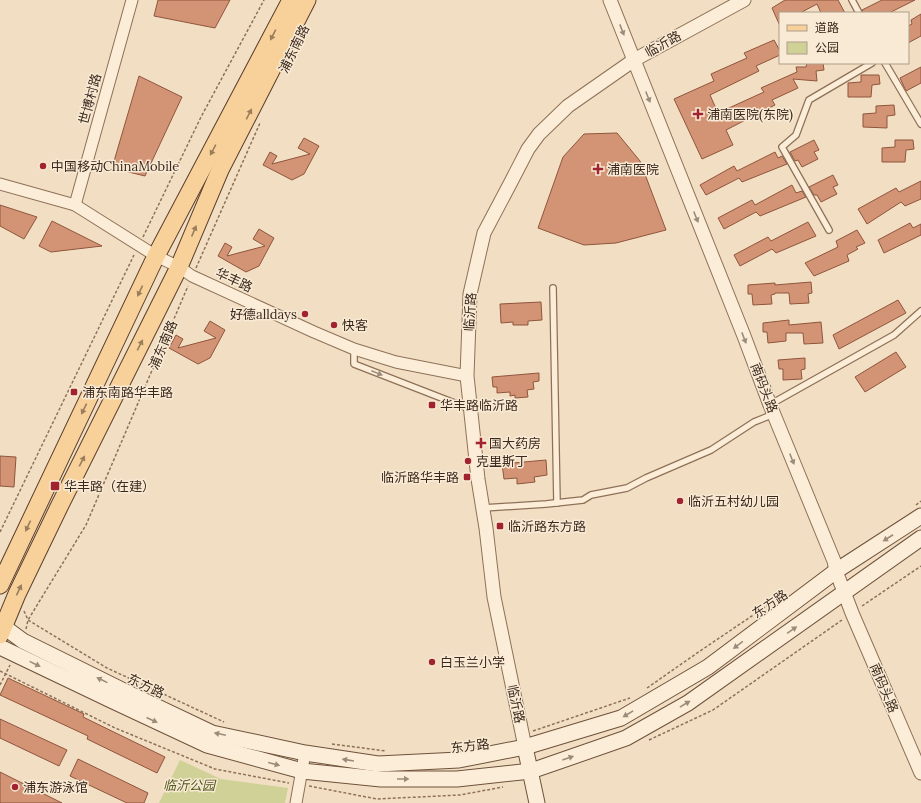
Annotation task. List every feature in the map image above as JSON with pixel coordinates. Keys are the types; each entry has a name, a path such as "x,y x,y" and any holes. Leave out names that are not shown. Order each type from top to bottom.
{"main road":[{"name":"浦东南路","path":"0,585 156,256 290,0"},
{"name":"浦东南路","path":"1,628 58,509 185,272 220,170 307,0"},
{"name":"东方路","path":"1,628 23,641 212,733 305,753 378,764 459,760 524,741 621,718 708,667 918,511"},
{"path":"0,646 207,745 301,778 457,779 531,771 626,738 688,703 921,538"},
{"path":"524,741 537,803"}],"street":[{"name":"世博村路","path":"75,205 132,0"},
{"name":"南码头路","path":"610,0 772,409 834,561 836,571 852,613 921,773"},
{"name":"临沂路","path":"524,741 494,597 486,528 478,479 467,376 470,294 484,233 528,149 539,134 568,106 634,60 744,0"},
{"name":"华丰路","path":"0,184 75,205 156,256 185,272 354,349 396,362 467,376"},
{"path":"296,803 305,753"}],"lane":[{"path":"852,0 858,12"},
{"path":"829,230 782,146 796,135 809,100 870,64"},
{"path":"886,64 921,124"},
{"path":"553,288 556,503"},
{"path":"483,508 583,500 591,495 627,488 646,478 711,450 772,409 894,335 921,311"},
{"path":"354,349 354,364 471,409"}],"path":[{"path":"0,532 201,116 264,0"},
{"name":"浦东南路","path":"23,641 28,620 86,524 185,272 261,120"},
{"path":"918,511 921,501"},
{"path":"648,740 713,710 921,566"},
{"path":"17,594 28,620"},
{"name":"东方路","path":"648,687 776,600"},
{"name":"东方路","path":"28,620 107,668 228,724"},
{"path":"0,684 14,654"},
{"path":"0,671 115,728 215,769 301,778 377,798 460,794 504,787"},
{"path":"524,741 635,696"},
{"path":"333,744 386,751"}],"green space":[{"name":"临沂公园","path":"180,760 221,779 288,788 285,803 159,803"}],"building":[{"path":"158,0 230,0 215,28 154,16"},
{"path":"785,0 838,0 844,12 821,12 817,4 802,12 779,12 779,24 772,8"},
{"path":"882,0 915,0 891,12 863,12 862,10"},
{"path":"921,14 921,36 909,42 909,26 912,24 911,20"},
{"path":"774,40 779,49 779,55 756,66 759,71 710,95 718,113 764,92 761,88 797,72 796,67 806,67 807,64 823,64 824,70 816,71 817,81 793,79 798,88 772,100 775,105 726,130 733,145 702,159 674,99 714,81 711,74 747,58 744,53"},
{"path":"921,67 921,83 906,91 900,78"},
{"path":"861,75 879,75 880,84 872,85 871,97 848,97 848,83 861,82"},
{"path":"139,76 182,97 145,176 112,168"},
{"path":"894,105 895,115 887,116 887,128 863,127 863,114 876,113 876,106"},
{"path":"617,133 640,161 666,230 616,243 584,245 538,228 563,157 584,134"},
{"path":"304,138 319,146 304,174 292,180 263,165 270,152 277,156 272,164 310,154 298,148"},
{"path":"814,140 819,150 814,152 818,159 802,167 798,160 795,161 790,152"},
{"path":"895,140 913,140 914,149 906,150 905,162 882,162 882,148 895,147"},
{"path":"775,152 778,158 782,156 787,164 742,182 739,178 706,195 700,185 734,166 737,171"},
{"path":"833,175 838,185 833,187 837,194 821,202 817,195 814,195 809,187"},
{"path":"921,181 921,199 905,206 901,202 867,224 858,209 896,188 899,192"},
{"path":"792,185 796,193 802,191 806,197 760,216 756,212 724,229 718,218 752,200 755,205"},
{"path":"0,205 37,217 24,239 0,226"},
{"path":"52,221 102,246 51,252 39,246"},
{"path":"808,222 816,236 776,253 772,249 740,266 734,255 768,237 771,241"},
{"path":"910,223 913,228 921,224 921,235 884,253 878,240"},
{"path":"259,229 274,238 259,266 246,272 218,256 225,243 232,247 227,256 265,246 253,239"},
{"path":"857,230 865,243 856,247 858,249 847,255 849,261 814,276 805,263 838,247 836,241"},
{"path":"811,282 812,293 808,294 809,303 790,304 789,293 775,293 771,295 772,304 753,305 752,294 748,294 748,285 775,283 775,285"},
{"path":"898,300 906,313 839,349 833,335"},
{"path":"541,302 542,320 528,321 528,325 513,325 513,322 501,323 500,304"},
{"path":"789,320 789,325 821,322 823,343 804,344 803,333 786,333 786,341 768,343 767,332 763,332 763,323"},
{"path":"210,321 225,330 210,358 198,364 169,348 176,335 183,339 178,348 216,338 204,331"},
{"path":"896,352 906,367 865,392 855,377"},
{"path":"805,358 805,369 801,370 802,379 783,380 783,369 779,369 778,360"},
{"path":"539,373 539,381 533,382 534,389 527,390 528,397 515,398 515,395 510,396 510,392 497,393 497,387 493,387 492,377"},
{"path":"0,456 16,457 14,487 0,486"},
{"path":"546,460 547,475 534,477 535,482 517,484 517,478 504,479 502,464"},
{"path":"8,678 84,714 83,717 165,757 157,773 87,739 88,736 0,695"},
{"path":"0,719 67,750 59,766 0,738"},
{"path":"78,759 148,793 144,803 127,803 70,776"},
{"name":"浦东游泳馆","path":"0,772 62,803 0,803"}],"place":[{"name":"浦南医院(东院)","path":"698,114"},
{"name":"中国移动ChinaMobile","path":"43,166"},
{"name":"浦南医院","path":"598,169"},
{"name":"好德alldays","path":"305,314"},
{"name":"快客","path":"334,325"},
{"name":"浦东南路华丰路","path":"74,392"},
{"name":"华丰路临沂路","path":"432,405"},
{"name":"国大药房","path":"481,443"},
{"name":"克里斯丁","path":"468,461"},
{"name":"临沂路华丰路","path":"467,477"},
{"name":"华丰路（在建）","path":"55,486"},
{"name":"临沂五村幼儿园","path":"680,501"},
{"name":"临沂路东方路","path":"500,526"},
{"name":"白玉兰小学","path":"432,662"},
{"name":"浦东游泳馆","path":"15,787"}]}
